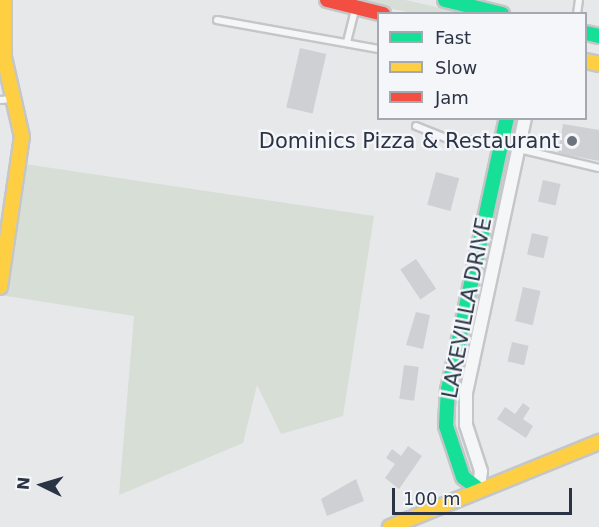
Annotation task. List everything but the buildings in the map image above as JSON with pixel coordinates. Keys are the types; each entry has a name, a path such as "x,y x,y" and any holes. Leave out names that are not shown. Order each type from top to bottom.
{"main road":[{"path":"0,287 22,137 7,100 0,18 4,0"},
{"path":"327,0 377,12"},
{"path":"445,0 494,12"},
{"name":"LAKEVILLA DRIVE","path":"480,490 463,477 446,426 448,390 507,120"},
{"path":"390,527 599,442"}],"street":[{"name":"LAKEVILLA DRIVE","path":"480,490 481,471 466,425 466,393 525,120"},
{"path":"481,240 498,244"}],"lane":[{"path":"347,42 356,7"},
{"path":"217,20 377,49"},
{"path":"416,126 450,140 502,141"},
{"path":"519,149 599,168"}],"shaded area":[{"path":"352,0 405,0 459,12 407,12"},
{"path":"18,163 374,216 343,416 281,434 257,385 243,443 119,495 134,316 0,295"}],"traffic: fast":[{"path":"445,0 494,12"},
{"path":"587,33 599,36"},
{"path":"480,490 463,477 446,426 448,390 507,120"}],"traffic: slow":[{"path":"0,287 22,137 4,57 4,0"},
{"path":"587,61 599,64"},
{"path":"390,527 599,442"}],"traffic: jam":[{"path":"327,0 377,12"}],"place":[{"name":"Dominics Pizza & Restaurant","path":"572,141"}]}
